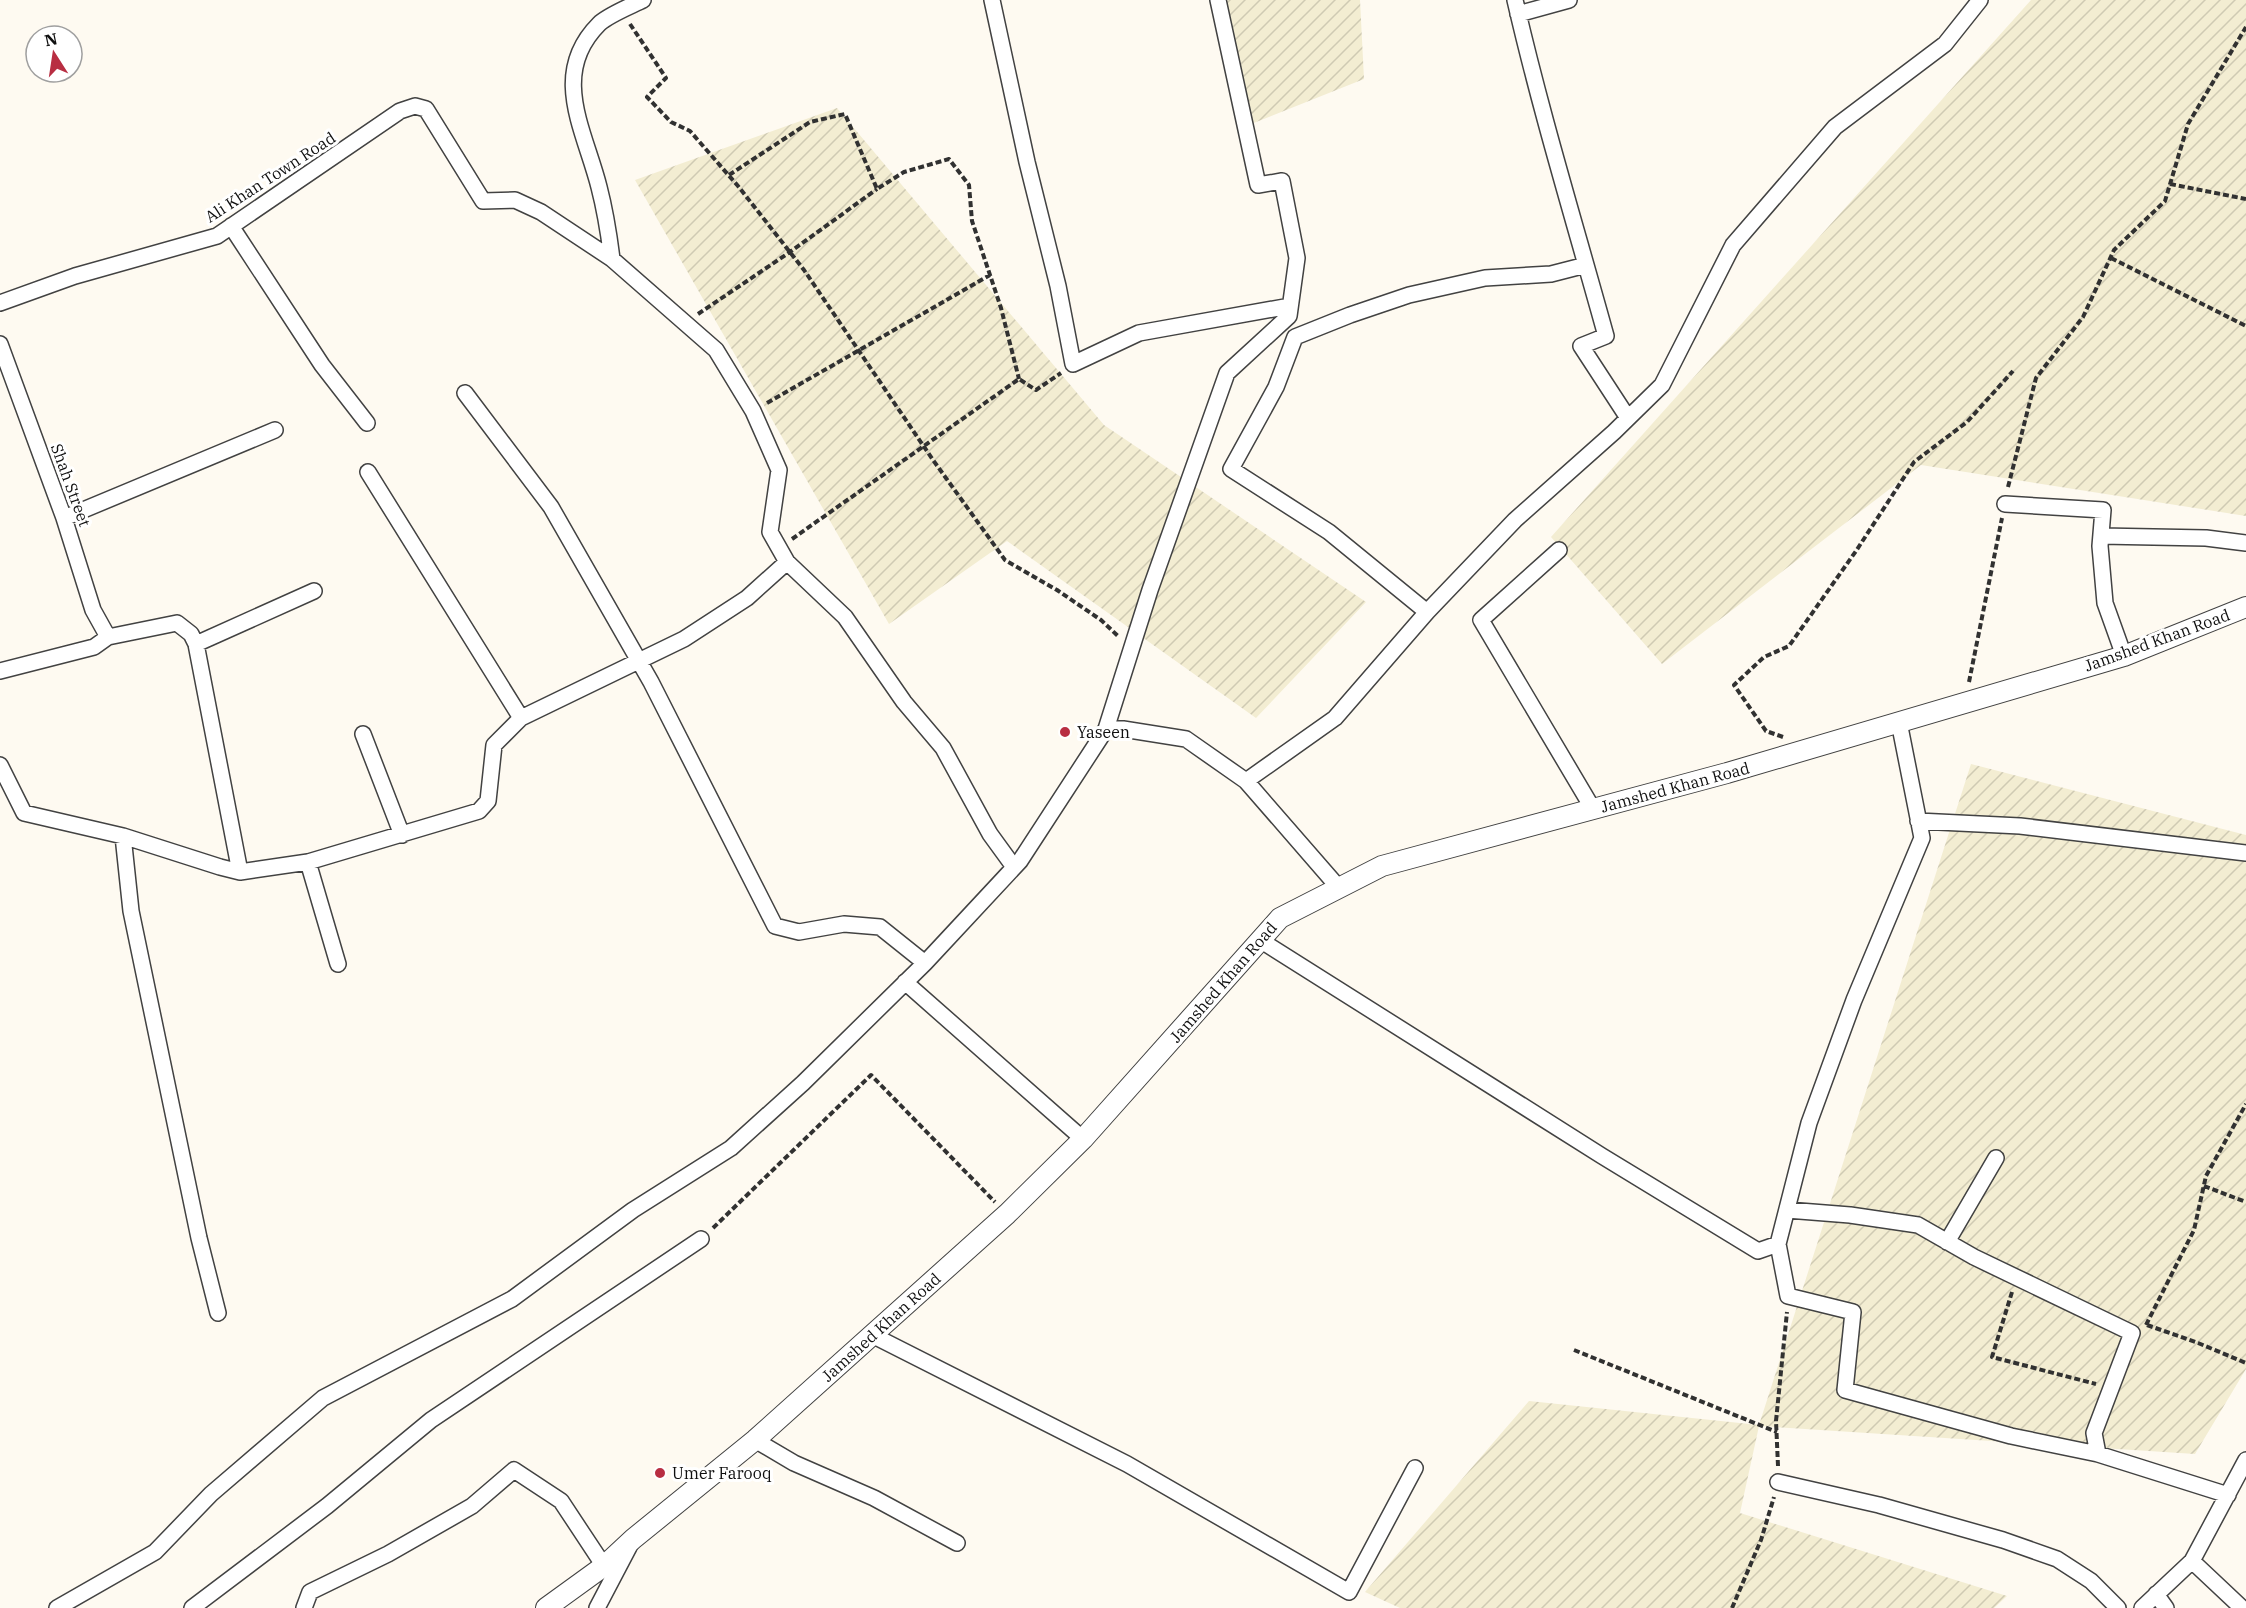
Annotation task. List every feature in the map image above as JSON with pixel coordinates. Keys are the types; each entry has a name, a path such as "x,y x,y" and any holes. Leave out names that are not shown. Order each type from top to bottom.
{"street":[{"path":"643,0 600,22 578,52 573,82 579,128 599,186 612,259 716,350 753,411 779,470 771,532 779,549 787,562 845,617 904,702 943,748 990,834 1014,867"},
{"path":"992,0 1027,162 1058,286 1073,364 1139,333 1290,306"},
{"path":"57,1608 155,1552 211,1494 323,1398 512,1299 633,1210 731,1148 802,1083 925,963 1014,867 1106,729 1131,649 1227,373 1289,316 1297,258 1282,181 1258,185 1218,0"},
{"path":"1569,0 1517,7 1571,218 1606,336 1581,346 1628,418"},
{"path":"1246,781 1335,718 1427,612 1515,520 1662,386 1733,245 1835,127 1945,44 1980,0"},
{"name":"Ali Khan Town Road","path":"0,303 75,276 217,236 400,111 415,106 426,109 483,201 515,200 542,212 612,259"},
{"path":"231,226 322,365 367,423"},
{"path":"1427,612 1329,532 1231,469 1276,387 1295,337 1409,295 1485,278 1551,274 1586,265"},
{"name":"Shah Street","path":"0,344 64,518 93,610 108,637"},
{"path":"465,393 551,507 688,753 774,926 799,932 844,924 879,927 925,963"},
{"path":"64,518 275,430"},
{"path":"368,472 521,718"},
{"path":"2005,504 2103,510 2101,536 2105,603 2124,656"},
{"path":"2101,536 2206,538 2246,543"},
{"path":"1559,550 1481,620 1593,809"},
{"path":"0,765 24,813 123,837 240,872 308,862 479,811 488,801 494,745 521,718 684,639 747,598 787,562"},
{"path":"196,644 314,591"},
{"name":"Jamshed Khan Road","path":"546,1608 604,1566 633,1539 755,1440 1006,1214 1083,1139 1280,918 1383,866 1727,773 2124,656 2246,607"},
{"path":"0,671 94,648 108,637 177,623 191,634 196,644 240,872"},
{"path":"1899,722 1922,838 1854,1000 1809,1123 1778,1244 1788,1296 1853,1312 1845,1390 2011,1436 2098,1454 2228,1495"},
{"path":"1106,729 1123,729 1186,739 1246,781 1339,888"},
{"path":"363,734 402,835"},
{"path":"1918,821 2020,826 2246,853"},
{"path":"123,837 131,911 199,1238 218,1313"},
{"path":"308,862 338,964"},
{"path":"1260,940 1602,1156 1758,1251 1778,1244"},
{"path":"905,982 1083,1139"},
{"path":"1947,1242 1996,1158"},
{"path":"1787,1210 1850,1215 1918,1225 2016,1277 2132,1333 2094,1433 2098,1454"},
{"path":"192,1608 327,1506 431,1420 701,1239"},
{"path":"872,1335 1127,1464 1349,1592 1415,1468"},
{"path":"755,1440 794,1463 874,1498 957,1543"},
{"path":"2142,1608 2192,1561 2246,1460"},
{"path":"304,1608 310,1592 388,1554 472,1506 514,1470 561,1502 604,1566"},
{"path":"1778,1482 1879,1505 2003,1540 2057,1559 2091,1581 2118,1608"},
{"path":"597,1608 633,1539"},
{"path":"2192,1561 2242,1608"},
{"path":"2156,1594 2166,1608"}],"path":[{"path":"621,11 666,78 647,97 671,122 690,131 790,252 1005,560 1057,590 1101,620 1131,649"},
{"path":"1965,703 2005,504 2036,378 2083,317 2114,249 2165,201 2188,124 2246,27"},
{"path":"729,176 810,122 845,114 877,189"},
{"path":"687,324 702,310 904,172 950,159 969,185 972,221 1001,308 1019,379 1036,390 1073,364"},
{"path":"2170,184 2246,199"},
{"path":"2110,258 2246,326"},
{"path":"753,411 990,275"},
{"path":"1786,737 1766,731 1734,685 1764,657 1789,646 1856,551 1914,462 1967,423 2013,371"},
{"path":"779,549 1019,379"},
{"path":"701,1239 871,1075 1006,1214"},
{"path":"2132,1333 2146,1325 2194,1230 2206,1176 2246,1104"},
{"path":"2204,1186 2246,1202"},
{"path":"2016,1277 1992,1357 2111,1388"},
{"path":"1732,1608 1761,1540 1778,1482 1777,1432 1788,1296"},
{"path":"2146,1325 2246,1363"},
{"path":"1575,1350 1777,1432"}],"shaded area":[{"path":"1210,0 1360,0 1364,79 1246,126"},
{"path":"2031,0 2246,0 2246,516 1921,465 1662,664 1551,537"},
{"path":"837,108 1104,425 1366,602 1256,718 1007,541 889,624 635,180"},
{"path":"1971,764 2246,835 2246,1369 2195,1454 1759,1426 1740,1513 2007,1596 1994,1608 1400,1608 1365,1592 1529,1401 1759,1425"}],"place":[{"name":"Yaseen","path":"1065,732"},
{"name":"Umer Farooq","path":"660,1473"}]}
